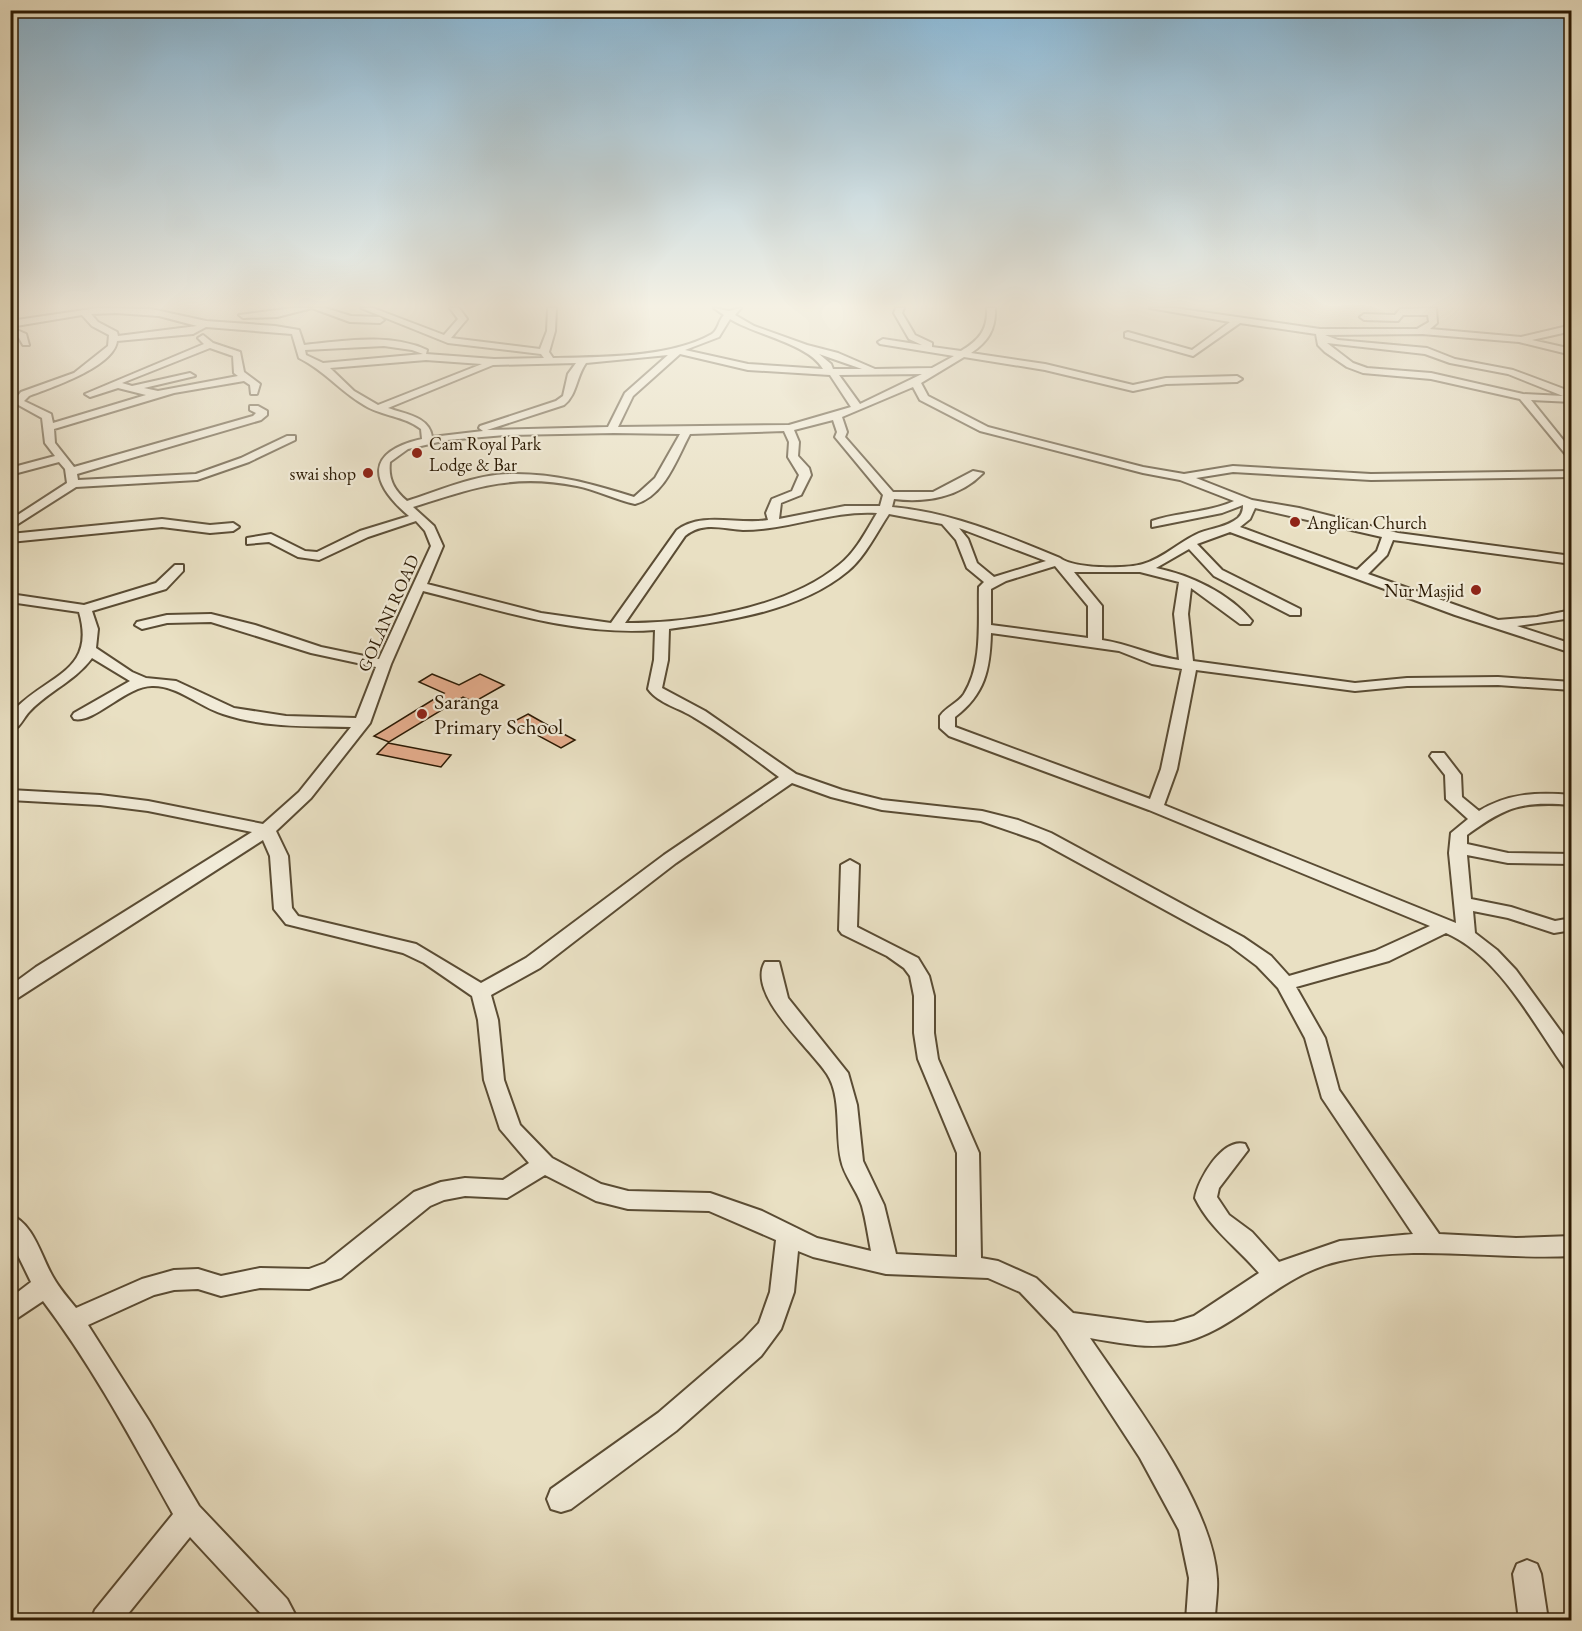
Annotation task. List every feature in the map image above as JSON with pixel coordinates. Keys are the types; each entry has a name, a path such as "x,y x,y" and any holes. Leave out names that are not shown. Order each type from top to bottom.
{"street":[{"path":"50,384 14,396 18,402 44,412 50,427 50,443 72,478"},
{"path":"111,384 160,395"},
{"path":"135,388 152,384"},
{"path":"50,427 201,384"},
{"path":"254,392 255,384"},
{"path":"342,384 356,397 422,424 426,428 426,439"},
{"path":"379,408 439,384"},
{"path":"472,433 560,403 568,397 571,384"},
{"path":"611,431 629,395 641,384"},
{"path":"839,384 850,394 857,408"},
{"name":"GOLANI ROAD","path":"10,996 43,972 267,830 305,795 362,723 384,664 437,546 430,529 404,506 383,477 385,461 391,452 403,445 426,439 472,433 742,432 788,428 857,408 911,384"},
{"path":"917,384 924,398 984,429 1143,470 1183,477 1246,502 1299,512 1389,535 1572,560"},
{"path":"1117,384 1133,388 1151,384"},
{"path":"1467,384 1523,397 1572,397"},
{"path":"1540,384 1572,397"},
{"path":"90,394 115,386"},
{"path":"1523,397 1572,459"},
{"path":"10,525 72,478 257,418 262,411 254,408"},
{"path":"421,586 522,611 615,627 664,624 765,606 821,584 843,569 860,550 887,509 889,495 873,473 840,437 842,432 836,415"},
{"path":"774,523 772,513 776,501 797,493 806,475 793,457 794,442 788,428"},
{"path":"404,506 488,480 510,477 578,483 635,501 650,493 659,481 686,432"},
{"path":"72,478 197,477 245,460 291,438"},
{"path":"10,472 61,458"},
{"path":"1183,477 1233,469 1378,477 1572,474"},
{"path":"889,495 925,499 936,497 977,473"},
{"path":"1156,524 1178,517 1219,512 1246,502"},
{"path":"1141,569 1157,563 1189,542 1231,528 1250,511 1246,502"},
{"path":"615,627 687,526 705,524 750,526 843,510 887,509 987,534 1060,564 1141,569 1186,579 1216,596 1245,621"},
{"path":"250,541 272,538 302,554 319,556 364,534 417,517"},
{"path":"10,538 155,523 210,529 232,527"},
{"path":"947,523 962,538 971,564 992,582"},
{"path":"1231,528 1572,650"},
{"path":"1359,575 1383,552 1389,535"},
{"path":"1189,542 1218,573 1294,612"},
{"path":"1060,564 992,582 985,587 980,670 971,694 947,716 948,728 954,733 1155,807 1392,902 1466,935 1490,954 1509,975 1572,1063"},
{"path":"1060,564 1095,606 1095,644"},
{"path":"10,598 84,609 161,586 179,568"},
{"path":"1155,807 1169,769 1188,665 1181,614 1186,579"},
{"path":"10,727 22,710 70,676 90,651 90,622 84,609"},
{"path":"1499,625 1504,621 1537,621 1572,614"},
{"path":"142,625 184,615 228,620 315,650 384,664"},
{"path":"664,624 660,634 660,660 655,689 661,695 728,732 790,777 837,794 882,805 982,816 1045,837 1236,941 1264,962 1285,984 1315,1038 1329,1092 1432,1243"},
{"path":"984,628 1122,647 1157,661 1355,687 1407,682 1498,681 1572,686"},
{"path":"90,651 128,675 144,682 170,683 211,705 255,716 362,723"},
{"path":"79,716 128,688 144,682"},
{"path":"1438,756 1453,775 1454,799 1478,819"},
{"path":"481,992 533,963 670,859 790,777"},
{"path":"10,795 138,805 267,830 279,856 283,909 292,920 397,944 436,960 481,992 488,1020 494,1080 501,1106 511,1129 544,1164 596,1192 628,1200 710,1202 754,1218 813,1247 886,1264 969,1265 990,1268 1028,1285 1066,1323 1149,1449 1192,1526 1203,1578 1200,1620"},
{"path":"1466,935 1458,848 1459,833 1500,804 1517,798 1532,796 1572,800"},
{"path":"1458,848 1508,858 1572,859"},
{"path":"850,865 848,930 894,952 911,963 919,976 924,996 924,1034 928,1059 968,1153 969,1265"},
{"path":"1463,903 1511,913 1554,927 1572,924"},
{"path":"1285,984 1382,956 1446,926"},
{"path":"772,967 772,981 779,1001 838,1073 846,1105 852,1161 873,1206 886,1264"},
{"path":"1237,1150 1208,1185 1206,1198 1211,1210 1221,1222 1244,1239 1276,1275"},
{"path":"72,1321 150,1286 174,1280 198,1279 221,1286 260,1278 309,1279 333,1271 422,1199 441,1191 465,1187 507,1189 544,1164"},
{"path":"10,1224 19,1233 45,1286 72,1321 140,1430 189,1516 277,1609 283,1620"},
{"path":"561,1499 667,1422 752,1348 769,1329 782,1292 788,1236"},
{"path":"1066,1323 1139,1335 1176,1333 1205,1322 1276,1275 1306,1262 1349,1249 1432,1243 1572,1246"},
{"path":"10,1312 45,1286"},
{"path":"105,1620 189,1516"},
{"path":"1527,1574 1534,1620"}],"building":[{"name":"Saranga Primary School","path":"432,674 459,685 480,674 504,685 474,702 463,697 389,742 374,736 444,693 419,682"},
{"path":"528,714 575,740 561,748 528,730 523,733 509,724"},
{"name":"Saranga Primary School","path":"388,743 451,755 441,767 377,754"}],"place":[{"name":"Cam Royal Park Lodge & Bar","path":"417,453"},
{"name":"swai shop","path":"368,473"},
{"name":"Anglican Church","path":"1295,522"},
{"name":"Nur Masjid","path":"1476,590"},
{"name":"Saranga Primary School","path":"422,714"}]}
